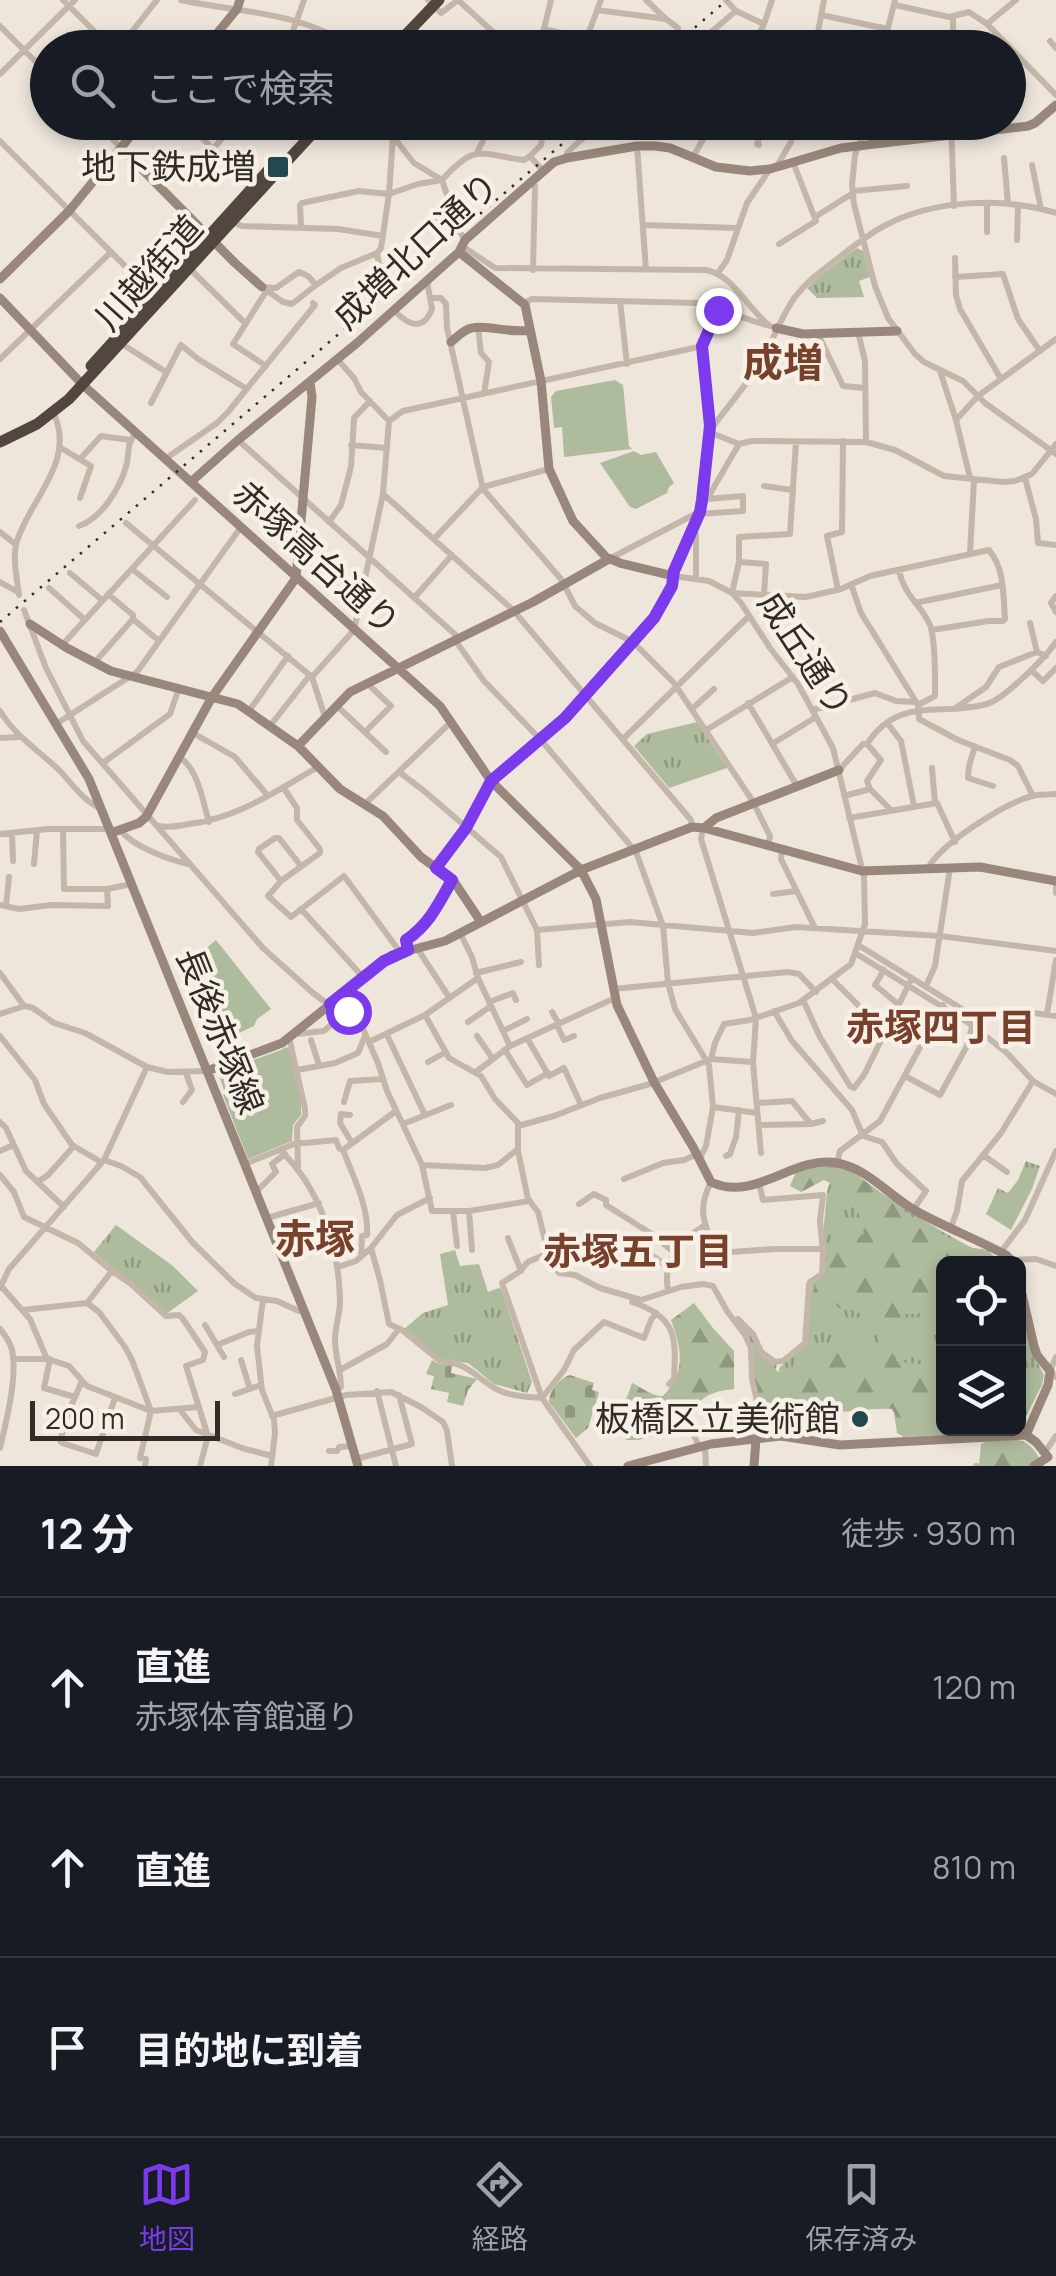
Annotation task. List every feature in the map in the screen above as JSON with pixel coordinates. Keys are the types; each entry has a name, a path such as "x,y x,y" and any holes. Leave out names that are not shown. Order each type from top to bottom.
{"highway":[{"path":"411,29 432,1"},
{"path":"401,30 432,1"},
{"name":"川越街道","path":"0,434 33,418 80,383 122,344 296,140"},
{"name":"川越街道","path":"0,442 53,412 154,296 232,222 307,140"}],"street":[{"path":"133,30 156,0"},
{"path":"184,0 238,4 326,30"},
{"path":"262,13 266,0"},
{"path":"294,30 304,0"},
{"path":"432,1 443,12 458,0 491,30"},
{"path":"544,29 551,0"},
{"path":"590,30 601,0"},
{"path":"646,0 678,28"},
{"path":"726,0 735,10 764,24"},
{"path":"761,30 772,0"},
{"path":"818,30 824,0"},
{"path":"986,24 1016,0"},
{"path":"964,14 965,1"},
{"path":"43,30 69,2 95,30"},
{"path":"821,14 888,29 895,2 953,17 969,12 992,30"},
{"path":"220,30 238,4"},
{"path":"598,10 666,19"},
{"path":"712,30 735,10"},
{"path":"953,17 953,30"},
{"path":"0,26 30,56"},
{"path":"0,74 30,44"},
{"path":"1026,65 1056,95"},
{"name":"成増北口通り","path":"1026,126 1056,105"},
{"path":"113,140 265,289 283,302 294,303 341,268 382,248 394,140"},
{"path":"0,279 69,212 127,140"},
{"path":"204,140 259,180"},
{"path":"213,149 221,140"},
{"path":"397,140 414,163 442,180 462,246 524,303 541,383 549,469 573,521 610,559"},
{"path":"477,152 482,140"},
{"path":"301,227 302,203 359,190 390,194 442,180 462,158 477,152 524,160 542,140"},
{"path":"567,158 567,153 581,140"},
{"path":"693,157 702,140"},
{"path":"758,140 759,145"},
{"path":"718,273 727,260 747,204 792,140"},
{"path":"709,432 739,444 866,442 895,450 936,474 1003,482 1024,478 1054,449 978,396 963,381 931,367 897,332 880,300 853,192 853,166 860,140"},
{"name":"成増北口通り","path":"192,481 427,282 554,162 637,146 670,148 716,166 750,171 836,149 913,140"},
{"path":"951,140 954,206"},
{"path":"0,141 154,296"},
{"path":"637,146 646,270"},
{"path":"530,156 543,171"},
{"path":"1004,158 1008,204"},
{"path":"779,244 816,221 793,162"},
{"path":"1032,165 1041,209"},
{"path":"531,181 535,186 533,270"},
{"path":"815,217 853,192 907,186"},
{"path":"987,204 987,232"},
{"path":"709,432 760,364 773,327 809,280 882,227 910,214 954,206 1008,204 1056,213"},
{"path":"1018,205 1018,240"},
{"path":"378,253 379,264 384,268 452,207"},
{"path":"232,222 242,226 338,229 384,236"},
{"path":"643,226 738,228"},
{"path":"462,246 495,268 718,273 773,327"},
{"path":"0,359 110,253"},
{"path":"955,258 956,295 964,320 1001,379"},
{"path":"190,269 244,324"},
{"path":"266,366 234,344 265,289 280,286 299,272 316,285"},
{"path":"956,277 1003,274 1018,319 1040,351"},
{"path":"395,310 410,323 419,324 430,314 427,282"},
{"path":"280,286 283,302"},
{"name":"赤塚高台通り","path":"0,298 133,437 192,481 440,706 491,781 580,870"},
{"path":"430,298 446,302 446,325 483,487 562,578 575,606 595,623 633,642 676,686 754,803 770,838 768,846"},
{"path":"524,303 532,299 690,302 803,334 897,332"},
{"path":"620,301 628,364"},
{"path":"165,459 218,423 313,303"},
{"path":"699,513 709,432 702,346 718,310"},
{"path":"450,342 465,330 478,327 512,332 530,330"},
{"path":"478,327 480,353 489,362 484,394"},
{"path":"858,332 865,362 866,442"},
{"path":"818,334 843,386 865,388"},
{"path":"956,420 978,396 1056,339"},
{"path":"122,344 166,372"},
{"path":"151,403 179,346 247,390"},
{"path":"389,421 403,411 702,346"},
{"path":"270,726 354,630 383,494 389,421 338,360"},
{"path":"940,371 972,479 970,552"},
{"path":"0,834 113,830 142,822 148,814 212,696 296,578 312,397 310,382"},
{"path":"329,522 343,500 351,467 354,418 370,401"},
{"path":"0,582 18,593 15,544 50,478 61,448 53,412"},
{"path":"79,526 107,504 124,472 133,437 101,436 80,459"},
{"path":"238,440 456,638 484,681 540,738 635,849 663,926 668,984 675,1008 709,1060"},
{"path":"838,590 827,536 842,532 843,441"},
{"path":"796,442 790,534 739,537 732,593 806,597 838,590 870,576 989,550 996,558 1005,619 932,630"},
{"path":"351,444 387,448"},
{"path":"436,868 466,828 491,781 586,696 658,612 699,513 739,444"},
{"path":"61,448 90,466 80,498"},
{"path":"434,540 483,487 549,469"},
{"path":"1024,478 1036,519 1038,543 1056,545"},
{"path":"764,486 792,490"},
{"path":"383,494 513,610 691,820 692,827"},
{"path":"298,746 347,694 699,513 743,511 743,496 707,499"},
{"path":"62,644 195,500"},
{"path":"126,524 311,676 325,717"},
{"path":"56,724 133,676 240,527"},
{"path":"692,529 696,534 696,578"},
{"path":"0,532 15,544"},
{"path":"414,598 452,555"},
{"name":"成丘通り","path":"610,559 709,581 732,593 793,677 833,748 862,871 863,931"},
{"path":"738,562 766,564 764,594"},
{"path":"132,569 166,597"},
{"path":"761,1153 753,1062 756,1018 700,840 701,832 716,818 839,770 896,715 935,696 932,630 902,585 899,571"},
{"path":"70,574 133,614 133,619 159,641"},
{"path":"852,584 861,612 918,706 922,721 1010,760 1018,766 1033,796"},
{"path":"914,603 1002,585"},
{"path":"49,588 85,620"},
{"path":"1056,596 1051,603 1056,612"},
{"path":"24,610 46,668 86,745 263,948 313,993 348,1011 360,1022 422,1165 432,1211 468,1211 529,1201"},
{"path":"622,738 749,616"},
{"path":"95,662 133,619"},
{"path":"1030,622 1037,652"},
{"path":"30,624 111,671 212,696 249,711 298,746 340,789 383,816 421,857 452,880 481,922"},
{"name":"長後赤塚線","path":"0,631 86,773 113,830 338,1393 357,1463"},
{"path":"772,744 814,713 874,693 918,706 956,708 990,704 1032,670 1056,642"},
{"path":"956,708 986,688 999,667 1037,652 1046,656"},
{"path":"249,711 288,656"},
{"path":"1032,670 1042,681 1056,668"},
{"path":"706,730 793,677"},
{"path":"365,732 391,706 367,684"},
{"path":"103,762 170,714 179,688"},
{"path":"692,709 714,689"},
{"path":"748,704 796,786"},
{"path":"336,705 386,752"},
{"path":"0,711 20,736 90,804 102,809"},
{"path":"365,804 452,721"},
{"path":"888,724 902,742 914,806"},
{"path":"193,733 235,757 268,796"},
{"path":"0,738 20,736"},
{"path":"868,744 881,760 867,781 891,810"},
{"path":"73,752 86,745"},
{"path":"975,746 968,778 993,786"},
{"path":"180,757 187,760 209,822"},
{"path":"158,826 209,822 242,810 318,767"},
{"path":"932,768 935,803 955,842"},
{"path":"399,772 501,857 537,930 539,965"},
{"path":"283,787 297,808 297,820 320,852 268,896 291,917 344,876 449,996"},
{"path":"844,796 870,789"},
{"path":"928,869 955,842 1004,808 1033,796 1056,794"},
{"path":"849,818 935,803"},
{"path":"0,1014 24,1006 33,1008 54,1023 86,1033 146,1067 168,1072 207,1071 274,1047 384,961 439,943 580,870 692,827 862,871 988,868 1056,881 1056,893"},
{"path":"63,829 64,889 107,889 132,884"},
{"path":"34,864 37,830"},
{"path":"113,830 162,857 190,864"},
{"path":"12,832 13,861"},
{"path":"282,881 259,849 279,838 302,866"},
{"path":"782,850 781,859 815,928"},
{"path":"926,986 935,966 950,868"},
{"path":"580,870 596,900 614,994 654,1082 712,1182 732,1187 759,1183 805,1164 836,1163 863,1172 914,1210 1006,1256"},
{"path":"9,877 3,905 20,909 108,906 107,889"},
{"path":"408,950 406,941 424,927 452,880"},
{"path":"772,894 797,890"},
{"path":"301,909 363,977"},
{"path":"537,930 630,922 753,932 796,927 940,936 1056,950"},
{"path":"624,1178 663,1163 698,1157 706,1146 714,1106 709,1060 721,1027 756,1018 816,992 852,964 863,931"},
{"path":"460,933 527,1085 548,1073"},
{"path":"856,949 944,1003 976,1017 1012,1010 1052,1015 1056,960"},
{"path":"298,1070 335,1063 358,1053 368,1039 386,1036 425,1014 477,976 520,962"},
{"path":"885,967 875,985 899,1005"},
{"path":"476,1072 508,1048 614,994 668,984 794,972 816,992"},
{"path":"0,973 24,1006"},
{"path":"832,979 885,1032"},
{"path":"910,982 926,986 1008,1054 1033,1081 1056,1094"},
{"path":"803,1000 820,1037 854,1088 910,982"},
{"path":"468,1022 490,1004 513,993 516,1000"},
{"path":"836,1163 840,1151 880,1121 944,1003"},
{"path":"291,1036 312,1036 324,1031 348,1011"},
{"path":"774,1011 792,1041 852,1110 864,1136 882,1142 898,1164 926,1190 914,1210"},
{"path":"552,1012 564,1040 574,1036"},
{"path":"425,1014 446,1052 455,1062 476,1072 518,1123 518,1150 529,1201 538,1212 548,1253 560,1274 575,1275 656,1312 672,1332 676,1342 674,1380 669,1384"},
{"path":"905,1076 940,1095 968,1046 976,1017"},
{"path":"503,1031 527,1019"},
{"path":"0,1036 35,1080 44,1104 74,1146 140,1177 182,1231 236,1284 256,1298 303,1309"},
{"path":"291,1036 305,1116 297,1127 298,1169"},
{"path":"312,1036 320,1065"},
{"path":"386,1036 424,1115"},
{"path":"476,1036 493,1059"},
{"path":"527,1038 549,1076 564,1068 581,1105"},
{"path":"0,1051 8,1044"},
{"path":"428,1062 446,1052"},
{"path":"518,1126 709,1060 753,1062"},
{"path":"75,1397 44,1388 48,1359 30,1319 0,1287 3,1272 46,1229 102,1161 146,1067"},
{"path":"183,1102 192,1090 186,1073"},
{"path":"344,1102 350,1081 383,1079"},
{"path":"950,1227 962,1181 1001,1133 1033,1081"},
{"path":"756,1102 792,1102 811,1124"},
{"path":"403,1124 450,1104"},
{"path":"714,1106 758,1112"},
{"path":"726,1156 736,1137 739,1110"},
{"path":"342,1150 396,1111"},
{"path":"350,1115 341,1114 340,1122 352,1143"},
{"path":"758,1125 823,1121"},
{"path":"0,1122 32,1180 64,1206"},
{"path":"332,1130 364,1209 368,1226 367,1235 362,1236 362,1256"},
{"path":"244,1164 297,1143 336,1140"},
{"path":"0,1151 13,1145"},
{"path":"38,1182 74,1146"},
{"path":"422,1165 498,1166 518,1150"},
{"path":"1001,1252 1025,1220 1056,1151"},
{"path":"282,1152 298,1169 318,1203 338,1268 338,1393"},
{"path":"256,1192 276,1172 272,1164 282,1152"},
{"path":"983,1155 1007,1172"},
{"path":"0,1174 14,1192 24,1217 78,1243 166,1316 179,1315 206,1352 203,1360 186,1366 208,1436 200,1466"},
{"path":"712,1182 702,1207 704,1225 718,1254 822,1249"},
{"path":"732,1317 753,1334 764,1358 783,1361 804,1344 809,1285 822,1274 823,1196 763,1200 759,1183"},
{"path":"579,1204 594,1194 606,1200 606,1205 675,1252"},
{"path":"338,1268 349,1265 371,1248 397,1215 430,1198"},
{"path":"266,1218 318,1203"},
{"path":"453,1211 457,1246"},
{"path":"468,1211 472,1250"},
{"path":"668,1290 668,1267 675,1252 704,1225"},
{"path":"650,1233 640,1247 668,1267"},
{"path":"508,1238 521,1270"},
{"path":"371,1248 389,1324 400,1328 441,1362 471,1370 495,1389 542,1398"},
{"path":"548,1253 528,1262 502,1283 542,1398 590,1466"},
{"path":"1026,1260 1036,1259 1056,1266"},
{"path":"87,1303 112,1271"},
{"path":"618,1294 641,1300 668,1290 712,1285 751,1348 758,1405 754,1466"},
{"path":"263,1299 257,1351 261,1385 275,1433 271,1466"},
{"path":"23,1310 87,1303 99,1312 125,1346 151,1411 140,1458 146,1459 145,1466"},
{"path":"542,1398 574,1350 604,1322 644,1338 656,1312"},
{"path":"1026,1312 1034,1346 1053,1374"},
{"path":"204,1324 224,1357"},
{"path":"340,1370 388,1344 400,1328"},
{"path":"0,1329 13,1360 0,1448"},
{"path":"217,1345 258,1331"},
{"path":"1050,1454 1026,1435 1053,1374 1056,1357"},
{"path":"0,1361 48,1359 69,1366 87,1386 151,1411 198,1407"},
{"path":"241,1360 250,1389"},
{"path":"82,1381 60,1441 96,1454 115,1398"},
{"path":"235,1394 261,1385"},
{"path":"376,1392 396,1466"},
{"path":"272,1416 338,1393 398,1395 443,1422 452,1466"},
{"path":"357,1463 412,1444 398,1395"},
{"path":"180,1410 196,1430 272,1456"},
{"path":"692,1430 702,1446 706,1466"},
{"path":"628,1466 702,1446 784,1436 840,1445 1007,1436"},
{"path":"1034,1466 1050,1454 1056,1436"},
{"path":"330,1451 352,1446"}],"green space":[{"path":"857,248 863,251 870,277 859,281 864,297 817,298 807,288 821,275"},
{"path":"615,380 623,385 632,449 564,457 562,427 554,428 551,397 556,391"},
{"path":"634,451 641,455 656,452 674,483 667,493 636,509 630,507 600,463"},
{"path":"697,722 727,768 669,788 634,746 647,734"},
{"path":"216,940 271,1009 254,1026 237,1034 229,1031 196,957"},
{"path":"286,1047 301,1100 301,1115 293,1125 292,1141 248,1159 223,1095 220,1072"},
{"path":"1026,1161 1040,1166 1011,1230 986,1214 998,1188 1008,1193"},
{"path":"835,1164 979,1252 936,1256 936,1435 904,1437 897,1433 893,1407 787,1402 760,1406 780,1378 779,1368 807,1344 812,1283 819,1279 827,1192"},
{"path":"819,1165 842,1167 916,1220 973,1248 988,1250 994,1256 936,1256 936,1296 918,1314 903,1314 896,1361 925,1365 936,1352 936,1418 897,1418 892,1409 835,1412 792,1404 766,1411 757,1402 751,1347 742,1322 762,1349 777,1360 776,1370 782,1374 791,1372 795,1360 822,1351 874,1357 881,1337 864,1317 840,1309 832,1301 809,1316 813,1290 829,1269 828,1254 838,1239 864,1234 853,1194 824,1180 801,1192 790,1186 796,1172"},
{"path":"116,1225 173,1266 198,1291 166,1314 94,1252"},
{"path":"455,1250 460,1266 479,1264 488,1292 501,1289 532,1382 527,1393 494,1384 468,1363 439,1359 404,1329 423,1313 448,1305 440,1254"},
{"path":"694,1303 734,1351 734,1389 701,1400 680,1430 626,1440 623,1433 641,1422 622,1411 632,1383 659,1396 670,1387 680,1360 671,1320"},
{"path":"1026,1332 1044,1375 1026,1416"},
{"path":"432,1360 452,1365 451,1373 477,1379 463,1406 447,1402 449,1393 431,1389 434,1376 426,1374"},
{"path":"570,1375 594,1383 592,1390 599,1392 588,1428 576,1438 549,1402 556,1386"},
{"path":"994,1438 1026,1443 1039,1458 1033,1466 979,1466 981,1444"}],"railway":[{"path":"692,30 727,0"},
{"path":"0,622 567,140"}],"place":[{"name":"地下鉄成増","path":"278,167"},
{"name":"板橋区立美術館","path":"860,1419"}],"district":[{"name":"成増","path":"783,363"},
{"name":"赤塚四丁目","path":"941,1028"},
{"name":"赤塚","path":"315,1239"},
{"name":"赤塚五丁目","path":"638,1252"}],"route":[{"path":"348,1011 330,1004 392,955 408,950 406,940 424,927 438,905 452,880 436,868 466,828 491,781 565,718 650,624 662,605 700,512 710,426 702,346 718,310"}]}
